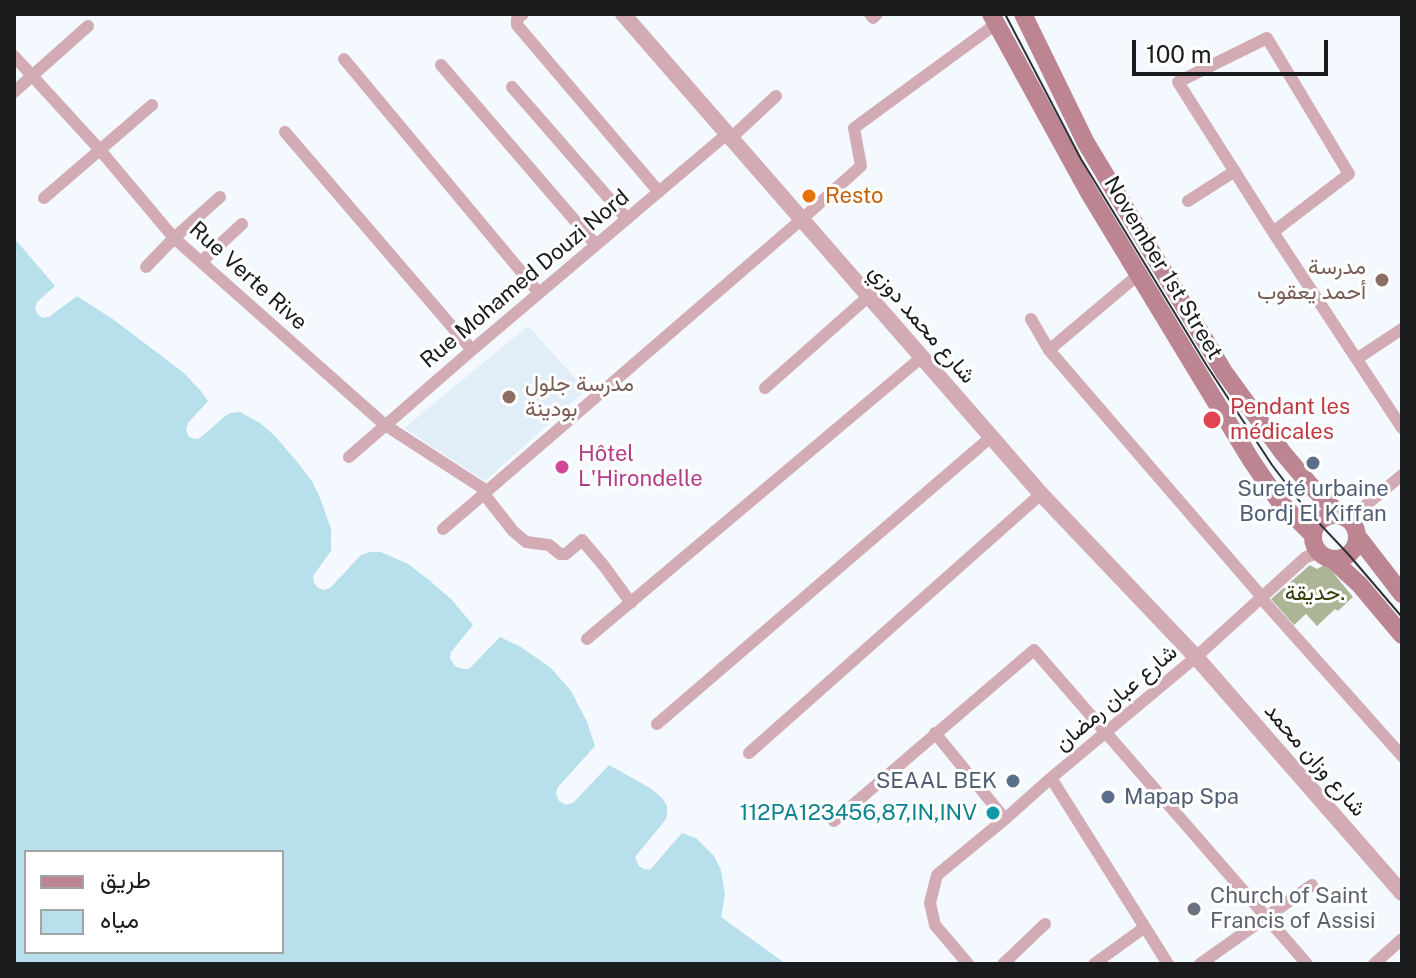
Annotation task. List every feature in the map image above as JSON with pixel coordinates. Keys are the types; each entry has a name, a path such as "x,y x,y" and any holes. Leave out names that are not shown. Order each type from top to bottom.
{"main road":[{"name":"November 1st Street","path":"1023,14 1086,143 1224,372 1283,453 1351,525 1402,594"},
{"name":"November 1st Street","path":"993,19 1088,191 1251,460 1279,501 1360,585 1402,635"},
{"path":"1327,516 1351,525 1355,549 1347,557 1322,549 1316,526 1321,520 1327,516"}],"street":[{"path":"523,14 517,19 517,25 659,192"},
{"name":"شارع محمد دوزي","path":"623,14 1041,494 1196,657"},
{"path":"870,14 873,18 877,14"},
{"path":"443,529 861,166 854,128 993,19"},
{"path":"14,92 88,26"},
{"path":"1273,232 1349,174 1267,38 1178,82 1273,232 1402,428"},
{"name":"Rue Verte Rive","path":"14,56 100,150 174,238 201,262 385,425 485,493 513,531 526,542 549,545 560,554 566,554 582,540 631,603"},
{"path":"344,59 539,293"},
{"path":"441,65 596,245"},
{"path":"512,87 627,219"},
{"name":"Rue Mohamed Douzi Nord","path":"349,457 539,293 776,96"},
{"path":"44,198 152,105"},
{"path":"285,132 472,350"},
{"path":"1188,201 1235,171"},
{"path":"146,267 220,197"},
{"path":"201,262 242,224"},
{"path":"1049,350 1138,275"},
{"path":"765,388 869,296"},
{"path":"1032,321 1049,350 1261,598 1402,756"},
{"path":"1358,358 1402,329"},
{"path":"587,639 922,357"},
{"path":"657,724 991,437"},
{"path":"1351,525 1360,510 1402,475"},
{"path":"749,753 1041,494"},
{"name":"شارع عبان رمضان","path":"968,964 935,925 930,903 937,875 1196,657 1306,557 1322,549"},
{"path":"834,821 1034,650 1307,964"},
{"name":"شارع وزان محمد","path":"1196,657 1402,893"},
{"path":"935,733 1005,819"},
{"path":"1051,778 1168,964"},
{"path":"1200,964 1312,885"},
{"path":"1003,964 1045,924"},
{"path":"1094,964 1145,927"},
{"path":"1374,964 1402,939"}],"shaded area":[{"name":"مدرسة جلول بودينة","path":"528,326 586,390 485,481 404,428"}],"green space":[{"name":"حديقة.","path":"1326,564 1353,597 1317,626 1306,614 1294,625 1271,599 1310,565 1317,569"}],"water":[{"path":"14,238 55,286 37,302 35,308 38,315 49,317 77,296 184,373 200,390 208,401 188,423 188,436 200,438 230,413 240,412 275,436 312,481 331,529 331,551 313,576 318,588 330,588 361,555 381,552 408,564 429,580 451,599 473,625 451,652 450,658 455,666 469,669 500,637 551,668 571,691 595,746 558,787 556,794 559,801 566,805 573,803 609,765 650,788 667,806 667,816 635,857 639,866 650,870 682,833 696,838 714,856 721,870 725,895 721,917 786,964 14,964"}],"tram line":[{"path":"1005,14 1081,159 1207,366 1272,465 1304,507 1402,617"}],"place":[{"name":"Resto","path":"809,196"},
{"name":"مدرسة أحمد يعقوب","path":"1382,280"},
{"name":"مدرسة جلول بودينة","path":"509,397"},
{"name":"Pendant les médicales","path":"1212,420"},
{"name":"Sureté urbaine Bordj El Kiffan","path":"1313,463"},
{"name":"Hôtel L'Hirondelle","path":"562,467"},
{"name":"SEAAL BEK","path":"1013,781"},
{"name":"Mapap Spa","path":"1108,797"},
{"name":"112PA123456,87,IN,INV","path":"993,813"},
{"name":"Church of Saint Francis of Assisi","path":"1194,909"}]}
